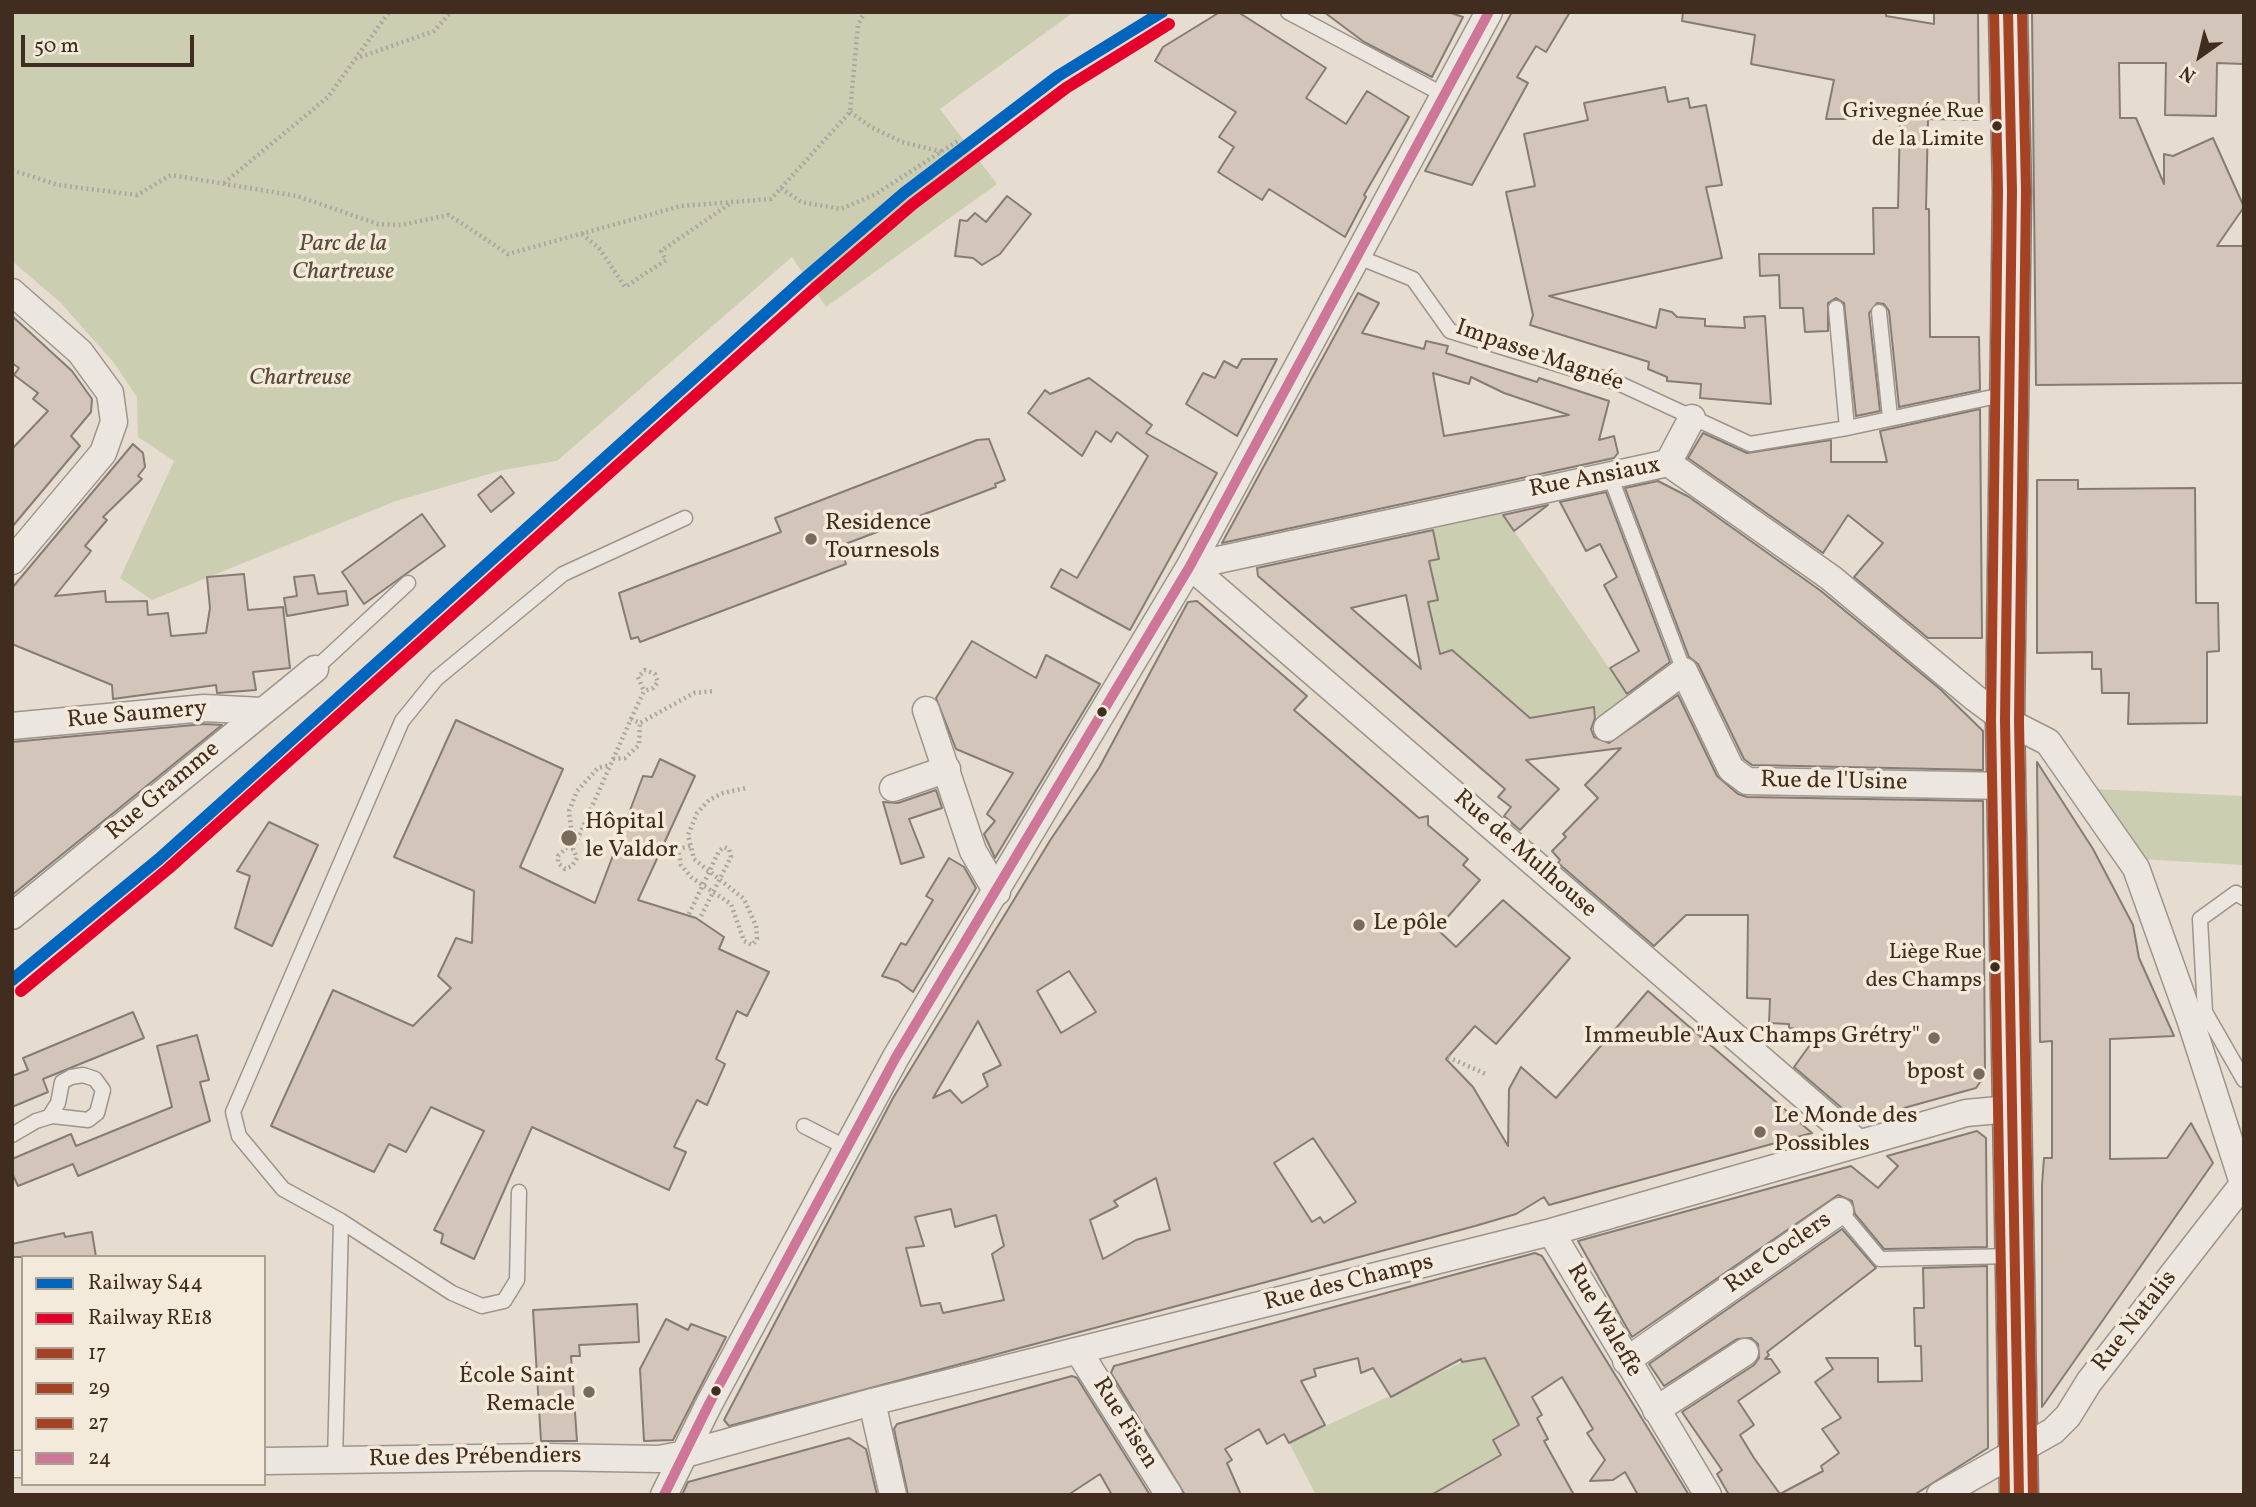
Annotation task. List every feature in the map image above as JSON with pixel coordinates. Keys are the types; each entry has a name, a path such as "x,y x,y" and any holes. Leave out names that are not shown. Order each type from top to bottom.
{"street":[{"path":"2008,12 2012,181 2005,720 2019,1495"},
{"path":"664,1495 709,1404 785,1268 896,1057 1191,566 1444,95 1482,14"},
{"path":"12,292 80,352 110,393 114,422 103,453 12,561"},
{"path":"1668,463 1690,421"},
{"name":"Rue Ansiaux","path":"1191,566 1609,473 1668,463 1831,578 2005,720 2048,743 2136,868 2190,1019 2244,1183"},
{"name":"Rue de Mulhouse","path":"1191,566 1857,1142"},
{"name":"Rue Gramme","path":"12,916 316,669"},
{"path":"1607,728 1684,671"},
{"name":"Rue de l'Usine","path":"1684,671 1731,769 1747,781 2007,786"},
{"name":"Rue Saumery","path":"12,726 204,708 262,711"},
{"path":"926,710 973,851 997,892"},
{"path":"893,788 947,769"},
{"name":"Rue des Champs","path":"685,1454 872,1402 1551,1232 1857,1142 1966,1113 2010,1109"},
{"name":"Rue Natalis","path":"1940,1495 2053,1431 2068,1416 2089,1382 2244,1183"},
{"name":"Rue Coclers","path":"1626,1361 1840,1212"},
{"name":"Rue Waleffe","path":"1551,1232 1708,1495"},
{"name":"Rue Fisen","path":"1079,1352 1169,1495"},
{"path":"1656,1410 1745,1352"},
{"path":"872,1402 893,1495"},
{"name":"Rue des Prébendiers","path":"266,1461 547,1457 659,1459 685,1454"}],"lane":[{"path":"1288,12 1444,95"},
{"name":"Impasse Magnée","path":"1356,256 1413,279 1450,331 1616,382 1690,421"},
{"path":"1836,308 1847,428"},
{"path":"1879,312 1889,417"},
{"path":"1474,347 1569,371 1750,444 1847,428 2009,393"},
{"name":"Rue de l'Usine","path":"1609,473 1684,671"},
{"path":"519,1192 517,1280 504,1301 482,1306 452,1293 341,1222 283,1189 239,1136 233,1112 402,721 436,679 563,574 685,518"},
{"path":"316,669 408,583"},
{"path":"2243,1075 2205,1012 2200,919 2236,893 2244,898"},
{"path":"12,1136 49,1117"},
{"path":"804,1126 847,1148"},
{"name":"Rue Coclers","path":"1840,1212 1880,1259 2013,1256"},
{"path":"335,1462 341,1222"}],"path":[{"path":"223,183 328,97 389,12"},
{"path":"355,60 434,31 451,12"},
{"path":"12,170 58,185 137,195 171,175 297,196 377,224 401,225 449,215 508,254 681,205 771,198 850,112 858,26 865,12"},
{"path":"850,112 871,127 902,142 943,152"},
{"path":"781,188 801,202 841,209 876,194 959,140"},
{"path":"581,233 599,247 625,287 666,260 660,251 732,202"},
{"path":"572,849 643,691 638,677 645,670 655,674 658,682 653,688 643,691"},
{"path":"640,723 694,693 714,691"},
{"path":"631,719 640,723"},
{"path":"613,759 625,758 639,745 640,723"},
{"path":"578,836 571,828 569,811 577,791 598,768 610,765"},
{"path":"690,846 678,849 677,854 691,877 731,904 739,919 744,941 752,945 757,939 751,912 744,899 694,859 690,846 691,826 709,800 723,793 746,789"},
{"path":"689,914 719,851 724,847 729,849 731,857 700,918"},
{"path":"566,848 572,849 577,858 572,866 565,869 558,863 558,856 566,848"},
{"path":"1448,1057 1488,1075"}],"green space":[{"name":"Chartreuse","path":"12,12 1074,12 940,109 997,184 826,307 792,257 557,461 503,470 396,501 152,600 120,578 174,461 138,437 137,397 114,363 61,303 12,261"},
{"path":"1501,512 1632,701 1598,720 1594,707 1538,717 1545,736 1452,650 1439,654 1427,602 1438,599 1429,561 1439,558 1432,529"},
{"path":"2093,789 2244,796 2244,865 2139,859"},
{"path":"1482,1353 1519,1425 1493,1440 1501,1455 1451,1483 1457,1495 1316,1495 1289,1443"}],"building":[{"path":"1220,12 1238,12 1326,68 1306,98 1346,124 1367,91 1409,117 1364,195 1366,197 1345,237 1269,189 1262,200 1218,172 1234,147 1219,137 1236,112 1155,61 1163,47"},
{"path":"1324,12 1448,12 1463,17 1432,77 1364,42"},
{"path":"1512,12 1570,12 1546,52 1536,46 1517,77 1528,83 1472,185 1425,171"},
{"path":"1683,12 1886,12 1886,16 1934,24 1934,12 1978,12 1979,120 1928,119 1926,209 1929,209 1930,337 1979,337 1980,390 1899,407 1889,311 1884,304 1877,303 1869,313 1880,411 1856,416 1844,303 1836,298 1828,303 1828,331 1805,332 1803,308 1780,308 1779,275 1760,276 1759,254 1874,254 1873,208 1898,208 1900,119 1826,119 1834,80 1751,64 1755,35 1682,21"},
{"path":"2032,12 2244,12 2244,64 2217,63 2216,116 2165,115 2166,63 2119,63 2120,118 2136,118 2164,184 2164,154 2173,156 2213,138 2244,207 2217,246 2244,246 2244,383 2036,385"},
{"path":"1665,87 1668,102 1688,98 1690,108 1706,105 1722,185 1706,187 1722,258 1549,296 1656,328 1660,309 1672,312 1677,317 1705,319 1705,326 1745,328 1744,317 1765,316 1771,404 1700,398 1701,384 1667,381 1667,377 1648,369 1649,362 1530,325 1533,315 1506,192 1535,186 1524,134 1588,120 1584,103"},
{"path":"1007,196 1031,214 1000,254 982,265 973,258 955,256 960,220 967,221 975,213 986,222"},
{"path":"1358,293 1379,303 1362,333 1424,349 1426,341 1448,346 1446,353 1537,382 1539,378 1609,401 1599,440 1614,436 1618,453 1614,458 1222,543","holes":["1433,373 1469,384 1471,377 1504,393 1569,415 1444,436"]},
{"path":"12,316 72,371 92,399 91,412 71,436 80,446 12,527 12,449 48,411 33,399 38,393 14,375 19,368 12,363"},
{"path":"1242,359 1277,359 1237,436 1186,404 1203,373 1215,378 1224,361 1237,368"},
{"path":"1089,378 1152,425 1146,433 1217,473 1130,630 1051,587 1061,569 1077,578 1148,456 1117,432 1111,442 1096,431 1082,456 1028,413 1045,390 1050,394"},
{"path":"1980,409 1982,638 1928,638 1854,577 1883,543 1848,515 1823,553 1688,458 1703,433 1747,453 1831,440 1831,462 1887,462 1880,431"},
{"name":"Residence Tournesols","path":"989,439 1005,480 995,484 996,487 840,546 846,564 640,642 638,637 631,639 619,593 781,532 775,518 977,440"},
{"path":"133,444 143,453 145,467 138,476 142,479 103,517 107,520 85,546 91,551 55,596 105,591 106,602 147,601 148,615 168,613 171,636 206,633 210,608 207,577 244,574 248,610 283,607 290,668 253,672 256,690 217,693 216,685 113,699 112,685 12,644 12,588"},
{"path":"501,476 514,493 491,512 478,495"},
{"path":"2037,480 2078,480 2078,489 2195,488 2196,603 2218,603 2219,651 2207,652 2207,723 2128,724 2129,693 2102,693 2101,669 2092,669 2092,652 2037,653"},
{"path":"1658,481 1689,497 1821,591 1940,689 1983,731 1983,770 1752,765 1744,759 1698,664 1689,657 1625,488"},
{"path":"1606,492 1670,662 1627,694 1610,668 1639,651 1604,585 1617,577 1600,544 1586,551 1560,502"},
{"path":"1548,505 1514,531 1503,515"},
{"path":"422,514 445,546 364,604 342,572"},
{"path":"1433,530 1439,559 1429,561 1438,600 1428,602 1440,654 1452,650 1530,718 1594,707 1595,718 1591,729 1594,737 1609,743 1678,695 1717,776 1738,794 1747,797 1983,801 1985,1075 1976,1088 1857,1121 1794,1067 1820,1031 1789,1028 1789,1024 1769,1023 1770,999 1747,998 1748,915 1686,915 1654,946 1558,863 1560,860 1552,851 1566,837 1563,834 1598,798 1585,785 1621,748 1526,760 1559,789 1520,830 1504,816 1511,807 1498,797 1505,789 1258,576 1257,568","holes":["1406,595 1421,669 1351,608"]},
{"path":"314,575 318,594 346,591 348,605 287,616 284,598 297,596 294,577"},
{"path":"1197,601 1307,696 1294,710 1419,818 1428,816 1428,825 1468,859 1463,865 1480,880 1437,929 1456,947 1503,900 1570,958 1496,1044 1475,1026 1446,1059 1473,1087 1508,1146 1509,1089 1521,1067 1556,1098 1648,991 1812,1133 1549,1205 1544,1197 1516,1214 1475,1226 729,1426 724,1420 893,1098 1051,839 1099,768 1188,602","holes":["1069,971 1096,1012 1061,1033 1037,991","978,1021 1001,1065 983,1074 988,1086 962,1103 950,1090 933,1098","1313,1138 1356,1202 1324,1223 1320,1217 1312,1222 1274,1163","1156,1178 1170,1230 1136,1240 1103,1259 1090,1220 1118,1206 1114,1201","951,1209 955,1227 996,1215 1004,1246 992,1254 1004,1300 943,1313 940,1303 921,1306 906,1248 924,1246 915,1217"]},
{"path":"972,641 1036,678 1046,655 1100,684 995,858 984,834 995,821 987,814 1013,773 956,749 936,698"},
{"path":"456,720 563,769 520,867 595,903 643,776 652,777 660,759 695,776 638,900 696,918 724,937 719,949 769,972 747,1016 737,1011 716,1059 725,1064 707,1105 697,1100 674,1147 686,1152 669,1190 532,1127 474,1259 441,1243 443,1234 434,1230 484,1131 431,1107 406,1152 389,1144 374,1172 271,1126 333,990 413,1026 451,988 438,976 456,938 472,943 474,891 394,857"},
{"path":"204,724 222,725 12,895 12,742"},
{"path":"2037,762 2093,849 2133,925 2139,958 2174,1036 2110,1039 2110,1159 2167,1158 2191,1123 2213,1163 2042,1407 2042,1185 2044,1158 2052,1158 2052,1041 2040,1042"},
{"path":"936,790 942,808 909,819 924,857 901,864 883,802 898,803"},
{"path":"269,822 318,845 272,946 235,928 250,876 237,871"},
{"path":"949,858 964,867 976,888 913,992 898,981 882,976 901,943 906,945 933,900 926,896"},
{"path":"133,1012 144,1038 43,1079 48,1092 12,1107 12,1076 28,1070 23,1058"},
{"path":"197,1035 209,1080 200,1082 210,1121 78,1176 73,1164 18,1186 12,1173 12,1159 71,1134 76,1146 172,1107 157,1046"},
{"path":"1977,1131 1986,1138 1987,1247 1884,1249 1855,1214 1852,1201 1838,1195 1632,1337 1578,1241 1851,1166 1878,1188 1898,1166 1887,1156"},
{"path":"1842,1229 1876,1268 1767,1352 1769,1355 1765,1359 1771,1359 1780,1372 1738,1401 1754,1425 1740,1435 1754,1458 1780,1494 1823,1471 1821,1466 1839,1453 1822,1429 1841,1418 1815,1382 1833,1369 1826,1358 1878,1358 1878,1382 1922,1381 1921,1346 1915,1346 1914,1308 1924,1308 1923,1268 1987,1266 1988,1448 1914,1495 1729,1495 1717,1474 1722,1470 1682,1412 1754,1365 1759,1358 1758,1344 1751,1338 1737,1339 1664,1386 1649,1364"},
{"path":"92,1232 96,1255 12,1257 12,1244 64,1233 65,1237"},
{"path":"1535,1253 1542,1256 1689,1495 1638,1495 1625,1472 1613,1480 1590,1481 1605,1460 1587,1433 1593,1429 1562,1377 1532,1397 1542,1415 1537,1418 1548,1439 1544,1441 1574,1495 1431,1495 1501,1455 1493,1440 1519,1425 1485,1358 1462,1362 1461,1359 1391,1397 1373,1368 1361,1373 1358,1358 1314,1369 1316,1376 1301,1381 1325,1425 1289,1443 1284,1434 1267,1444 1259,1429 1225,1449 1232,1460 1227,1463 1241,1495 1185,1495 1111,1373 1114,1366"},
{"path":"637,1304 639,1342 579,1345 580,1356 571,1356 577,1441 541,1441 533,1310"},
{"path":"666,1319 688,1330 691,1324 726,1337 673,1440 644,1441 640,1369"},
{"path":"1072,1376 1077,1378 1150,1495 1112,1495 1100,1474 1068,1495 908,1495 894,1429 897,1424"},
{"path":"849,1438 866,1449 877,1495 682,1495 688,1482"}],"rail line":[{"name":"S44","path":"12,980 159,859 804,279 904,193 1058,76 1162,12"},
{"name":"RE18","path":"21,991 168,869 813,290 913,204 1066,88 1169,24"}],"transit line":[{"name":"24","path":"664,1495 709,1404 896,1057 1190,566 1489,12"},
{"name":"29","path":"1994,12 1998,191 1991,720 2005,1495"},
{"name":"17","path":"2008,12 2012,191 2005,720 2019,1495"},
{"name":"27","path":"2022,12 2026,191 2019,720 2033,1495"}],"place":[{"name":"Grivegnée Rue de la Limite","path":"1997,126"},
{"name":"Residence Tournesols","path":"811,539"},
{"name":"Hôpital le Valdor","path":"569,838"},
{"name":"Le pôle","path":"1359,925"},
{"name":"Liège Rue des Champs","path":"1995,967"},
{"name":"Immeuble \"Aux Champs Grétry\"","path":"1934,1038"},
{"name":"bpost","path":"1979,1074"},
{"name":"Le Monde des Possibles","path":"1760,1132"},
{"name":"École Saint Remacle","path":"589,1392"}],"park label":[{"name":"Parc de la Chartreuse","path":"343,260"}]}
